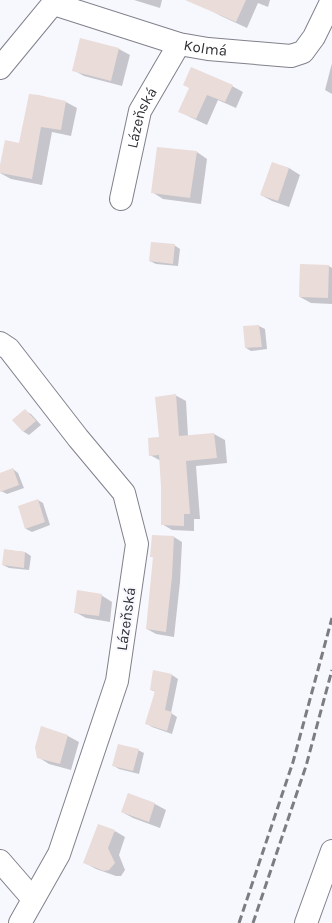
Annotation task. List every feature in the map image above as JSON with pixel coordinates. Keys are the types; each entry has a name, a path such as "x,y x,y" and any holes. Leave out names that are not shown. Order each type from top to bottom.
{"street":[{"name":"Kolmá","path":"55,2 180,44 291,56 303,52 314,37 332,0"},
{"path":"0,68 55,2"},
{"name":"Lázeňská","path":"121,199 140,111 180,44"},
{"name":"Lázeňská","path":"0,342 9,349 78,438 124,493 137,544 116,681 59,854 20,923"},
{"path":"306,923 332,851"},
{"path":"0,862 33,899"}],"building":[{"path":"185,0 246,0 236,22"},
{"path":"80,38 119,48 111,81 72,71"},
{"path":"191,67 233,85 225,102 207,95 196,119 178,112 189,88 183,85"},
{"path":"29,94 66,101 61,130 41,127 32,179 0,173 5,140 19,143"},
{"path":"157,147 197,151 190,198 151,193"},
{"path":"272,162 289,168 278,201 260,195"},
{"path":"151,242 175,244 173,264 149,261"},
{"path":"300,264 329,265 328,298 299,297"},
{"path":"259,325 262,347 245,348 243,326"},
{"path":"176,394 179,436 214,433 217,458 186,461 190,514 184,514 184,526 161,525 159,455 149,456 148,438 159,437 155,397"},
{"path":"25,409 36,421 23,432 12,420"},
{"path":"13,468 19,485 0,492 0,473"},
{"path":"38,499 45,522 25,529 18,506"},
{"path":"152,535 174,536 172,577 166,632 146,629 153,557 150,557"},
{"path":"4,549 25,552 24,568 2,565"},
{"path":"77,590 102,594 99,616 74,613"},
{"path":"153,670 172,674 165,710 172,712 167,731 145,724 155,691 150,690"},
{"path":"41,726 68,735 60,764 37,758 35,747"},
{"path":"118,744 139,749 133,771 112,766"},
{"path":"128,793 155,803 149,822 121,812"},
{"path":"98,824 115,830 108,848 115,863 109,870 104,871 83,863"}],"railway":[{"path":"239,923 293,762 332,618"},
{"path":"253,923 306,766 332,670"}]}
